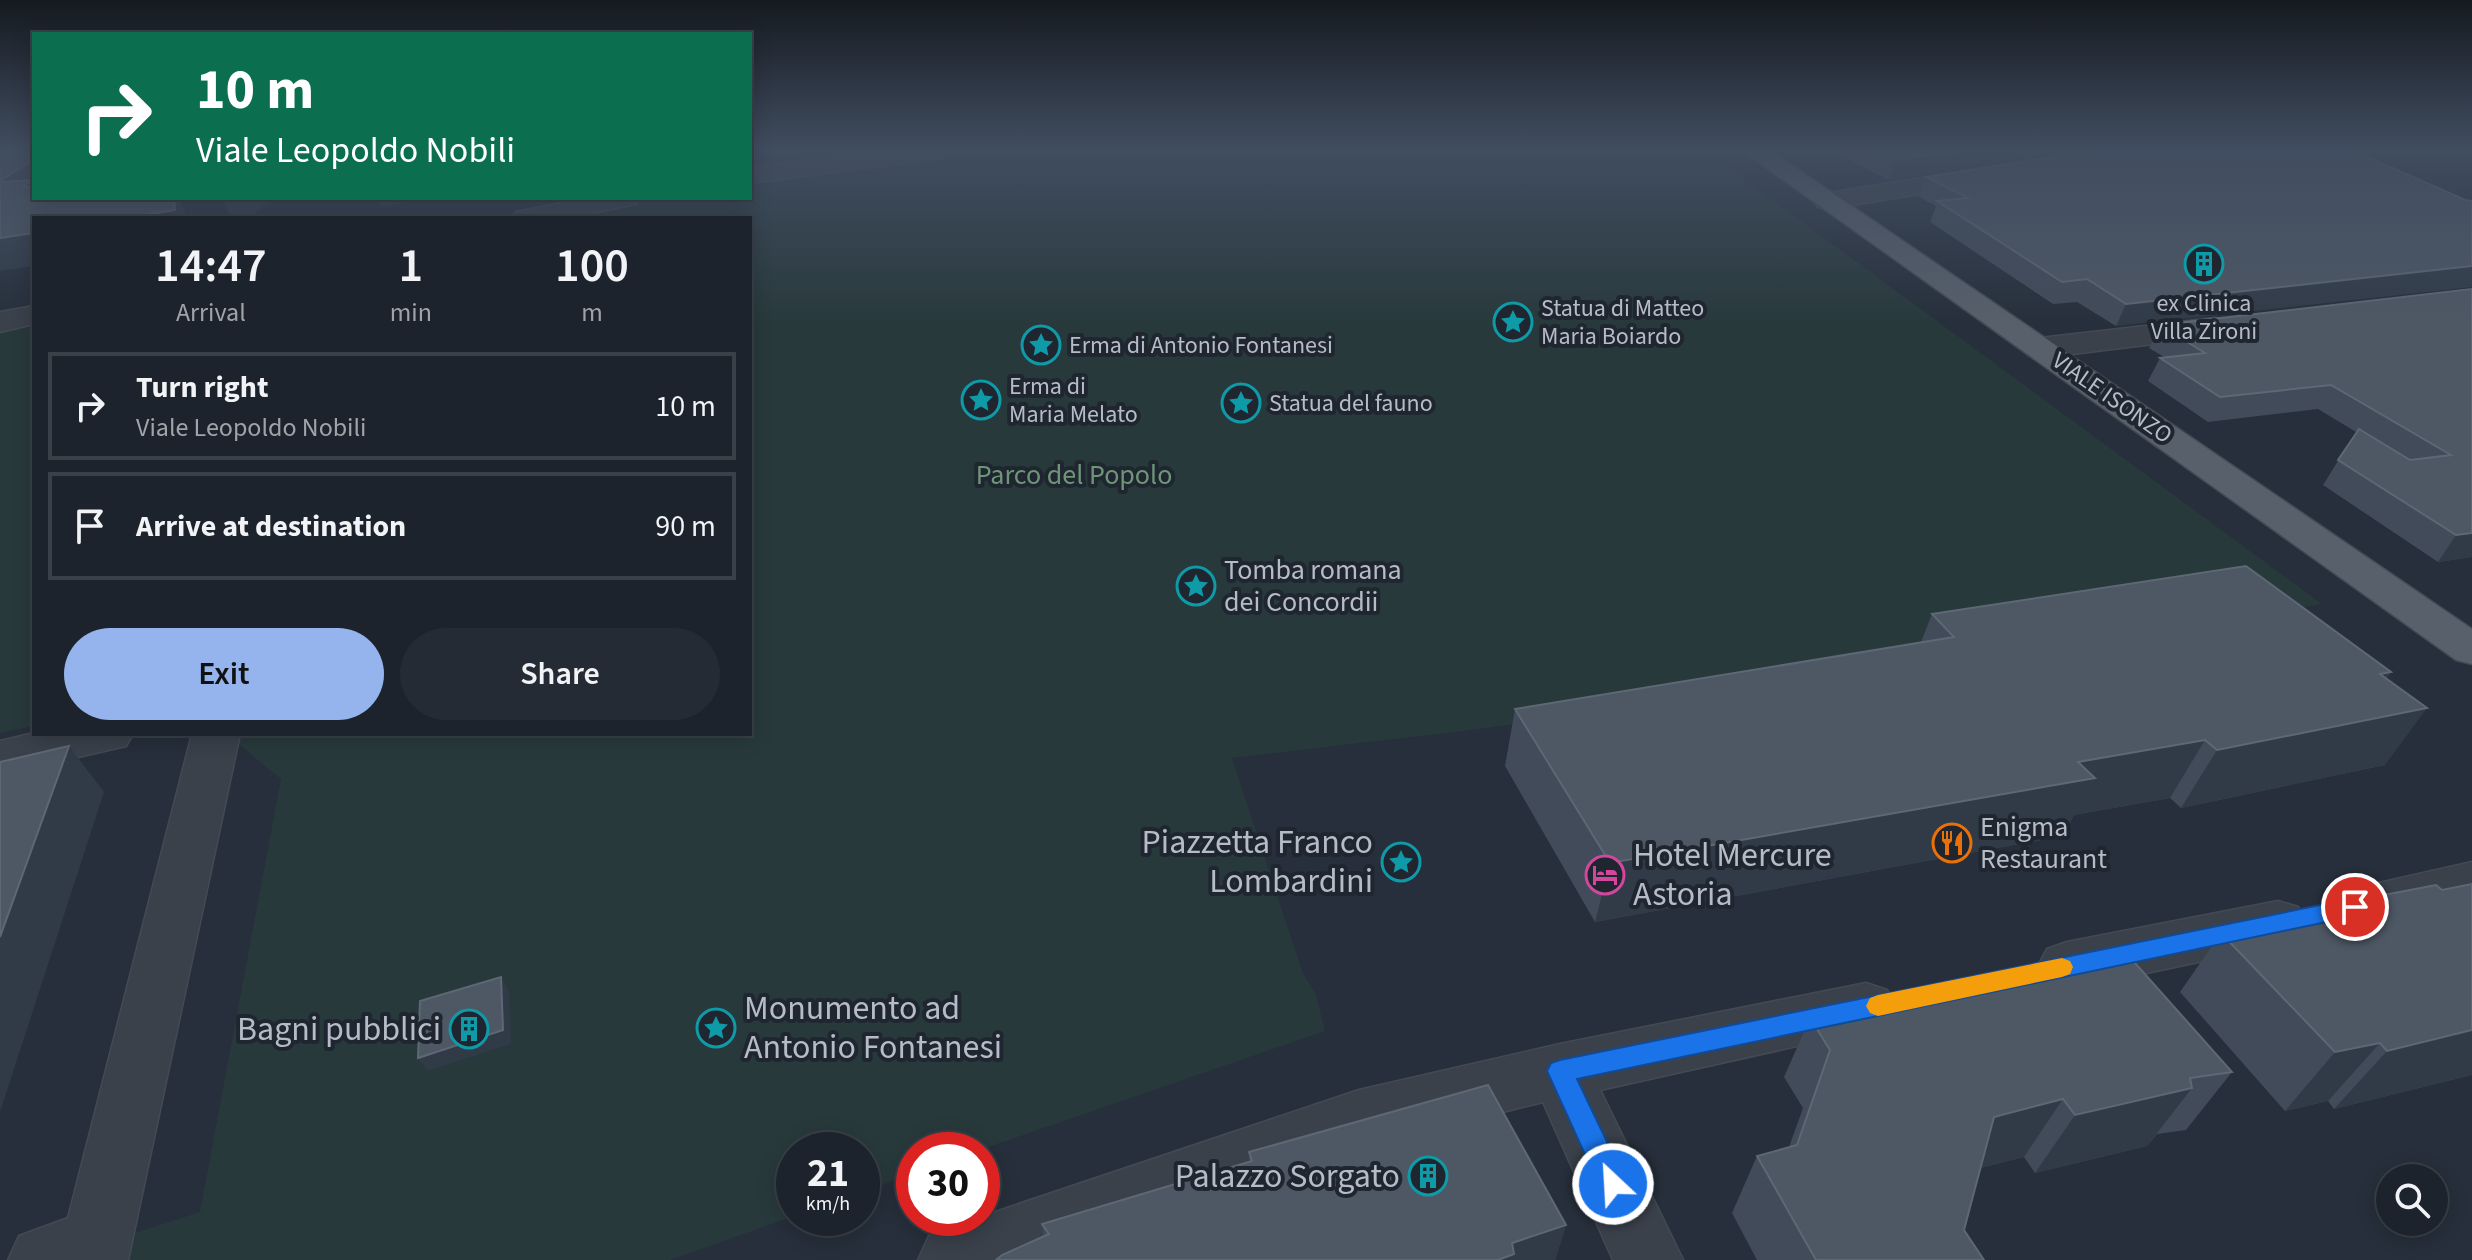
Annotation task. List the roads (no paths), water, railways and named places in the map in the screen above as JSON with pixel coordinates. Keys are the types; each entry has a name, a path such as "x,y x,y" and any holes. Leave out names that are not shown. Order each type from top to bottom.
{"main road":[{"name":"VIALE ISONZO","path":"1838,208 2463,636"}],"street":[{"path":"536,216 578,208"},
{"path":"0,322 32,315"},
{"path":"2040,348 2246,324"},
{"path":"0,758 100,736"},
{"path":"78,1254 129,1093 216,736"},
{"path":"2021,976 2472,883"},
{"path":"953,1260 1359,1119 1560,1071 1912,998"},
{"path":"1560,1071 1648,1260"}],"place":[{"name":"ex Clinica Villa Zironi","path":"2204,264"},
{"name":"Statua di Matteo Maria Boiardo","path":"1513,322"},
{"name":"Erma di Antonio Fontanesi","path":"1041,345"},
{"name":"Erma di Maria Melato","path":"981,400"},
{"name":"Statua del fauno","path":"1241,403"},
{"name":"Tomba romana dei Concordii","path":"1196,586"},
{"name":"Enigma Restaurant","path":"1952,843"},
{"name":"Piazzetta Franco Lombardini","path":"1401,862"},
{"name":"Hotel Mercure Astoria","path":"1605,875"},
{"name":"Monumento ad Antonio Fontanesi","path":"716,1028"},
{"name":"Bagni pubblici","path":"469,1029"},
{"name":"Palazzo Sorgato","path":"1428,1176"}],"park label":[{"name":"Parco del Popolo","path":"1074,475"}]}
